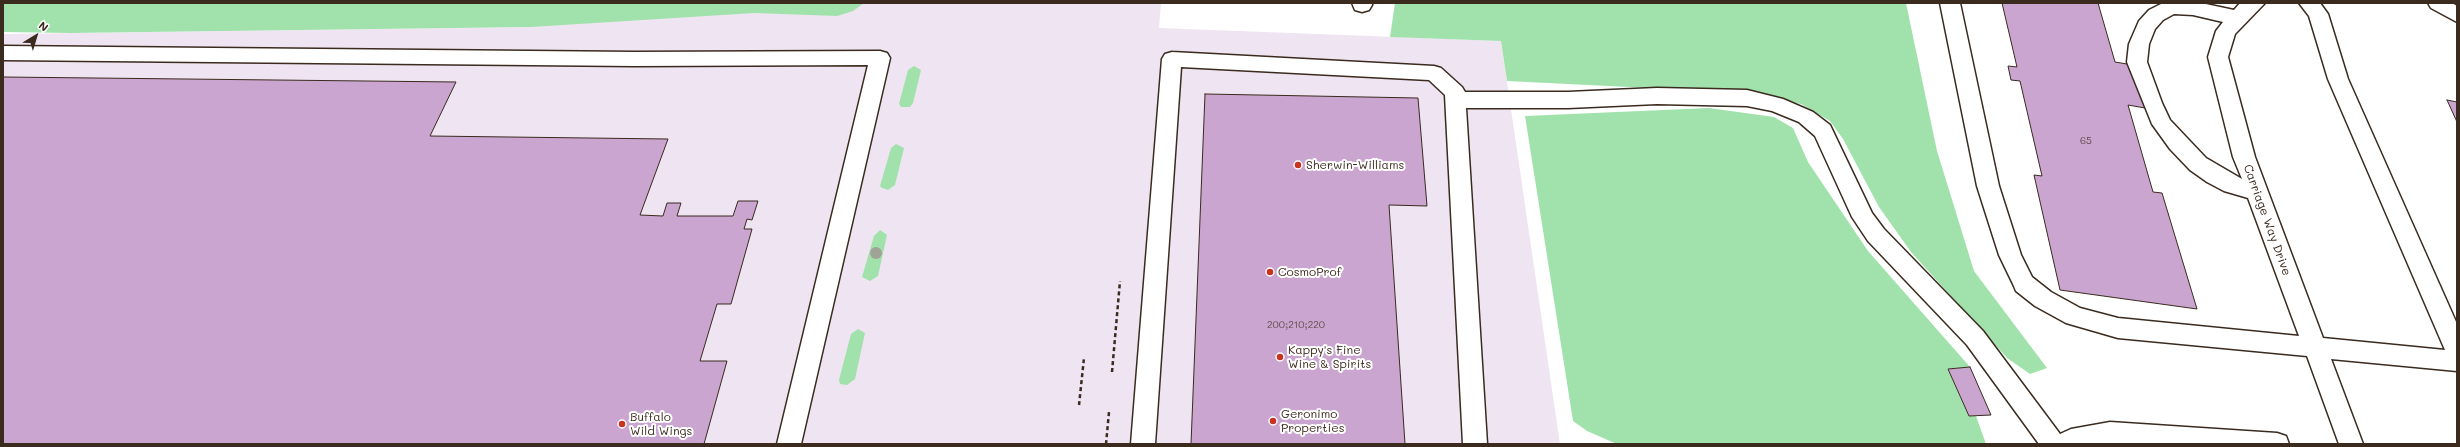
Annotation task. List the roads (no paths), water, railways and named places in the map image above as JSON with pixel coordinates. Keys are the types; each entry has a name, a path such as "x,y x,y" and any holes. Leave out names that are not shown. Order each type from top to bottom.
{"street":[{"path":"1950,3 1958,49 1988,186 2010,255 2024,284 2043,299 2074,316 2118,328 2457,360"},
{"name":"Carriage Way Drive","path":"2255,3 2226,31 2218,57 2244,157 2351,444"},
{"path":"2309,3 2318,14 2338,79 2457,350"},
{"path":"2438,3 2457,15"},
{"path":"2238,18 2194,8 2171,7 2156,15 2146,26 2139,44 2137,62 2152,104 2162,124 2177,144 2198,164 2215,176 2232,185 2257,192"},
{"path":"3,53 634,59 880,58 789,444"},
{"path":"1143,444 1172,60 1434,73 1455,92 1475,444"},
{"path":"1456,100 1568,100 1657,96 1747,98 1776,104 1800,113 1822,131 1841,166 1857,205 1876,235 1975,338 2053,444"},
{"path":"2067,444 2071,440 2110,433 2277,444"}],"place":[{"name":"Sherwin-Williams","path":"1298,165"},
{"name":"CosmoProf","path":"1270,272"},
{"name":"Kappy's Fine Wine & Spirits","path":"1280,357"},
{"name":"Geronimo Properties","path":"1273,421"},
{"name":"Buffalo Wild Wings","path":"622,424"}]}
